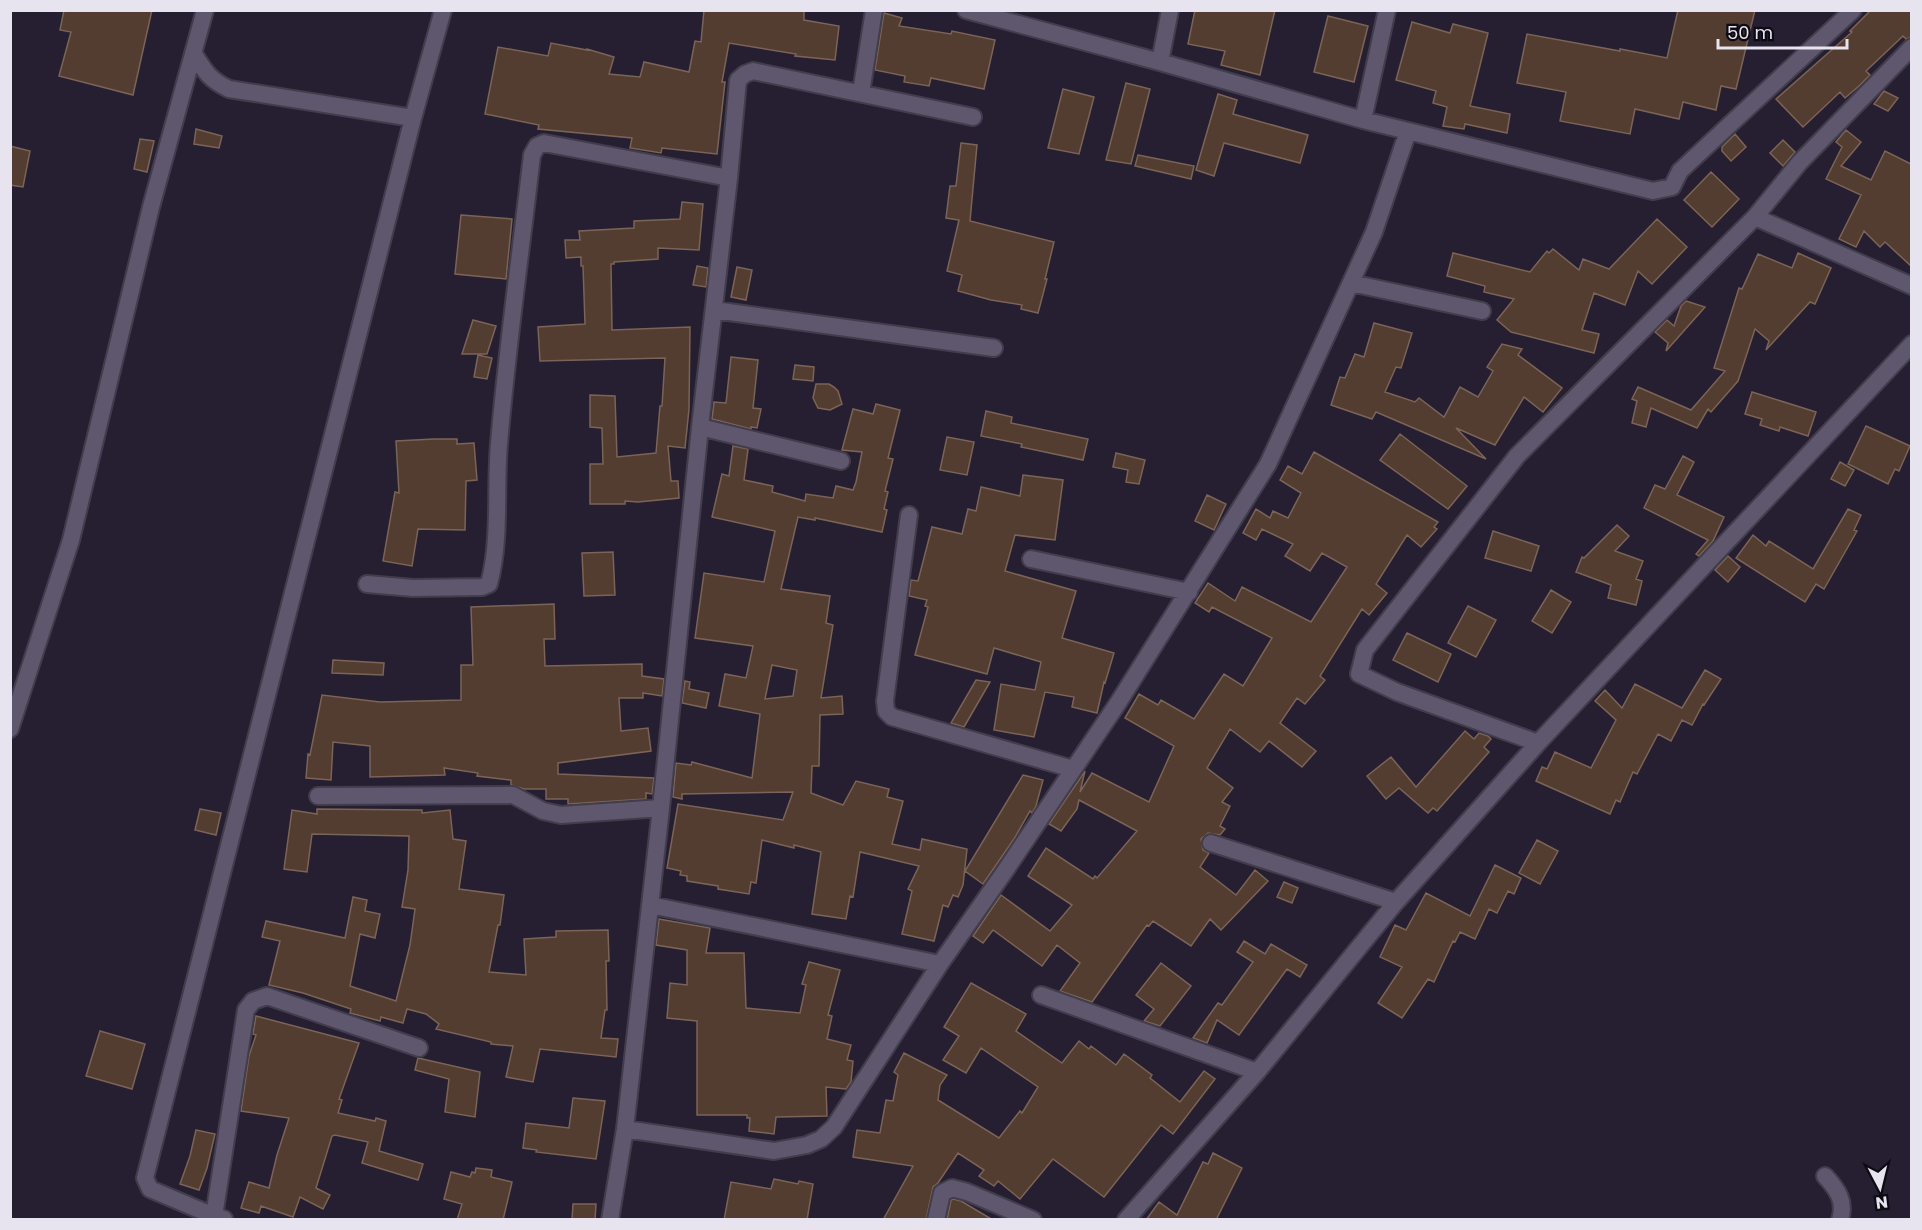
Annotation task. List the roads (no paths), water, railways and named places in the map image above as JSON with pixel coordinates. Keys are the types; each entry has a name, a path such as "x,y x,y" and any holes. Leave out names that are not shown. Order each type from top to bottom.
{"street":[{"path":"10,729 71,540 151,207 205,10"},
{"path":"419,1048 267,996 254,1001 246,1010 219,1218 150,1190 145,1178 413,118 443,10"},
{"path":"861,93 874,10"},
{"path":"966,10 1363,120 1653,191 1672,187 1680,171 1849,11"},
{"path":"1160,62 1170,10"},
{"path":"1363,120 1388,10"},
{"path":"1538,743 1397,692 1359,674 1365,650 1517,456 1755,218 1800,162 1911,47"},
{"path":"194,54 214,81 229,89 413,118"},
{"path":"610,1220 625,1130 738,80 753,71 973,117"},
{"path":"625,1130 774,1151 807,1145 821,1139 834,1127 1189,592 1268,464 1374,232 1408,131"},
{"path":"367,584 413,588 482,587 489,584 493,570 497,517 499,446 532,154 537,146 544,143 729,178"},
{"path":"1755,218 1911,286"},
{"path":"1351,283 1482,311"},
{"path":"714,310 994,348"},
{"path":"1126,1220 1257,1072 1396,902 1538,743 1911,344"},
{"path":"700,427 841,461"},
{"path":"909,515 885,701 886,711 892,717 1073,769"},
{"path":"1031,559 1189,592"},
{"path":"318,796 513,795 543,811 561,814 661,808"},
{"path":"1211,843 1396,902"},
{"path":"650,905 940,964"},
{"path":"1041,995 1257,1072"},
{"path":"1825,1176 1840,1196 1843,1204 1840,1220"},
{"path":"936,1220 942,1193 952,1188 1034,1220"}]}
